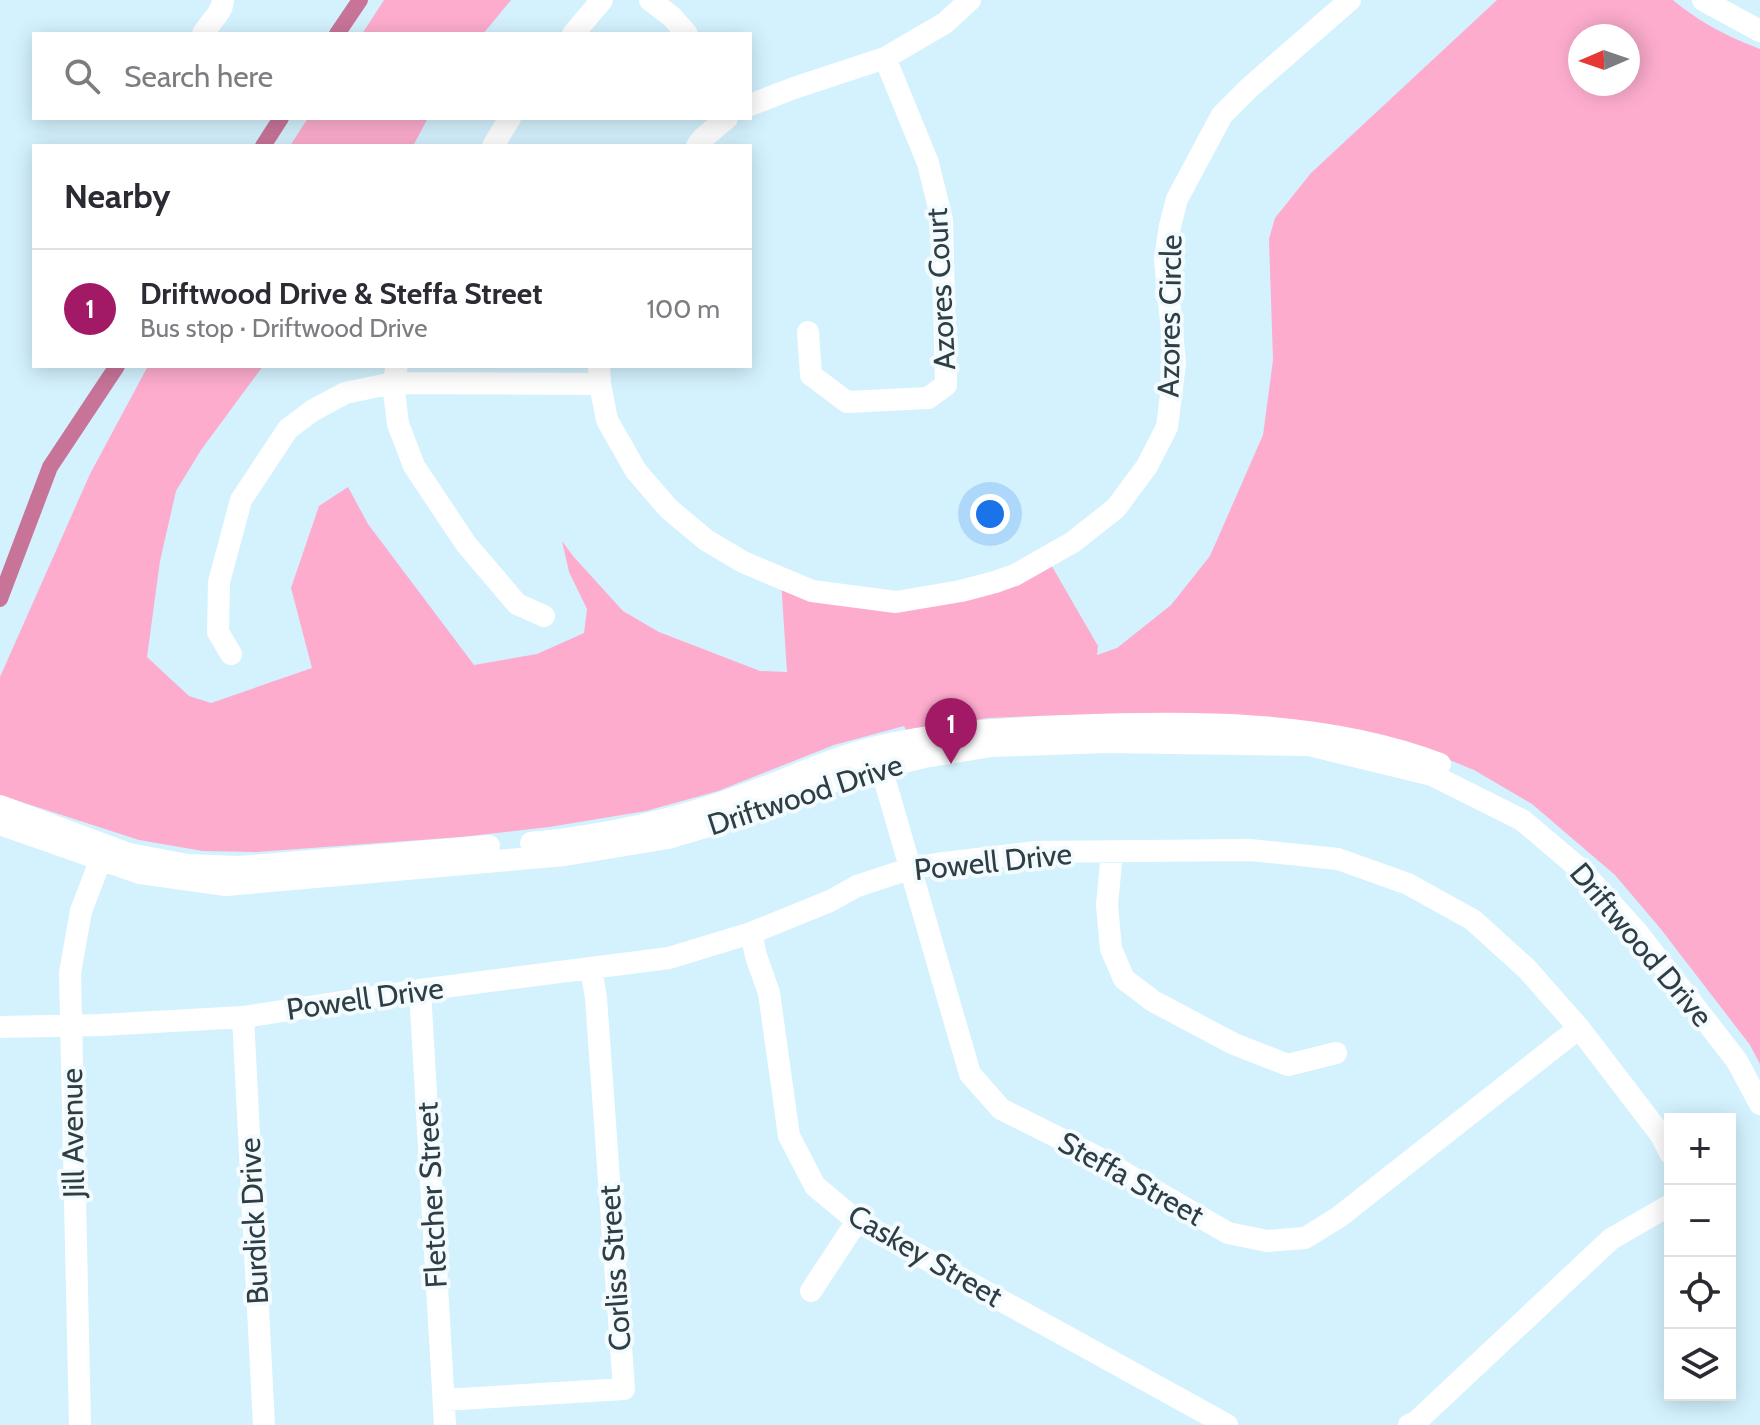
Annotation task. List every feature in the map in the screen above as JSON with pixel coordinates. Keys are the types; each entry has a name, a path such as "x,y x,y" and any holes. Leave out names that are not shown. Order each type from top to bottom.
{"street":[{"path":"575,32 602,0"},
{"path":"650,0 685,32"},
{"path":"752,104 885,58 945,23 970,0"},
{"name":"Azores Circle","path":"600,375 607,420 636,471 669,509 706,540 743,562 812,591 896,602 961,591 1015,575 1073,542 1116,508 1147,466 1167,427 1175,363 1165,259 1177,199 1222,115 1350,0"},
{"path":"1703,0 1760,31"},
{"path":"204,32 223,3"},
{"name":"Azores Court","path":"808,332 811,375 847,402 928,398 946,385 942,220 928,163 885,58"},
{"path":"494,144 509,120"},
{"path":"698,144 725,120"},
{"path":"231,654 218,632 219,582 241,500 288,429 312,411 345,393 395,375 600,375"},
{"path":"395,375 398,424 414,466 466,544 517,604 544,616"},
{"name":"Driftwood Drive","path":"877,759 933,735 989,729 1126,724 1312,732 1384,745 1438,763 1484,784 1527,810 1572,843 1610,880 1655,933 1744,1051 1760,1079"},
{"name":"Driftwood Drive","path":"0,824 44,841 103,852 188,865 239,867 557,840 656,823 738,797 832,760 924,757 992,746 1107,742 1309,745 1432,775 1522,820 1580,869 1637,932 1737,1061 1760,1104"},
{"name":"Steffa Street","path":"877,759 970,1074 1001,1109 1097,1157 1228,1233 1267,1241 1305,1238 1339,1217 1579,1028"},
{"name":"Driftwood Drive","path":"0,806 103,852"},
{"name":"Powell Drive","path":"0,1027 243,1017 420,990 669,958 751,933 830,901 857,886 909,869 936,864 1036,852 1250,850 1338,859 1408,884 1473,920 1527,969 1579,1028 1664,1141"},
{"name":"Jill Avenue","path":"80,1425 70,973 81,911 103,852"},
{"path":"1112,852 1107,905 1111,949 1124,979 1153,1001 1234,1044 1288,1065 1336,1053"},
{"name":"Caskey Street","path":"751,933 769,993 789,1136 815,1186 857,1221 1227,1425"},
{"name":"Corliss Street","path":"444,1400 624,1389 596,998 591,968"},
{"name":"Fletcher Street","path":"420,990 445,1425"},
{"name":"Burdick Drive","path":"243,1017 264,1425"},
{"path":"1409,1425 1417,1421 1611,1239 1664,1208"},
{"path":"811,1291 857,1221"}],"shaded area":[{"path":"384,0 511,0 485,32 363,32"},
{"path":"1497,0 1673,0 1714,28 1760,49 1760,1064 1750,1045 1615,875 1532,804 1474,770 1415,746 1185,716 989,718 906,730 904,726 834,745 718,791 646,811 461,837 257,852 203,851 139,840 0,795 0,677 90,474 147,368 262,368 201,450 176,491 160,561 147,657 189,696 211,703 312,668 291,588 319,506 348,487 368,524 474,665 537,654 584,633 587,609 569,572 562,541 623,611 659,632 760,671 787,672 781,580 896,601 1046,556 1098,646 1097,655 1117,648 1171,605 1210,556 1263,435 1273,360 1269,239 1275,218 1311,173"},
{"path":"307,120 427,120 414,144 291,144"}],"waterway":[{"path":"338,32 360,0"},
{"path":"264,144 280,120"},
{"path":"0,599 50,467 116,368"}],"place":[{"name":"Driftwood Drive & Steffa Street","path":"951,764"}]}
